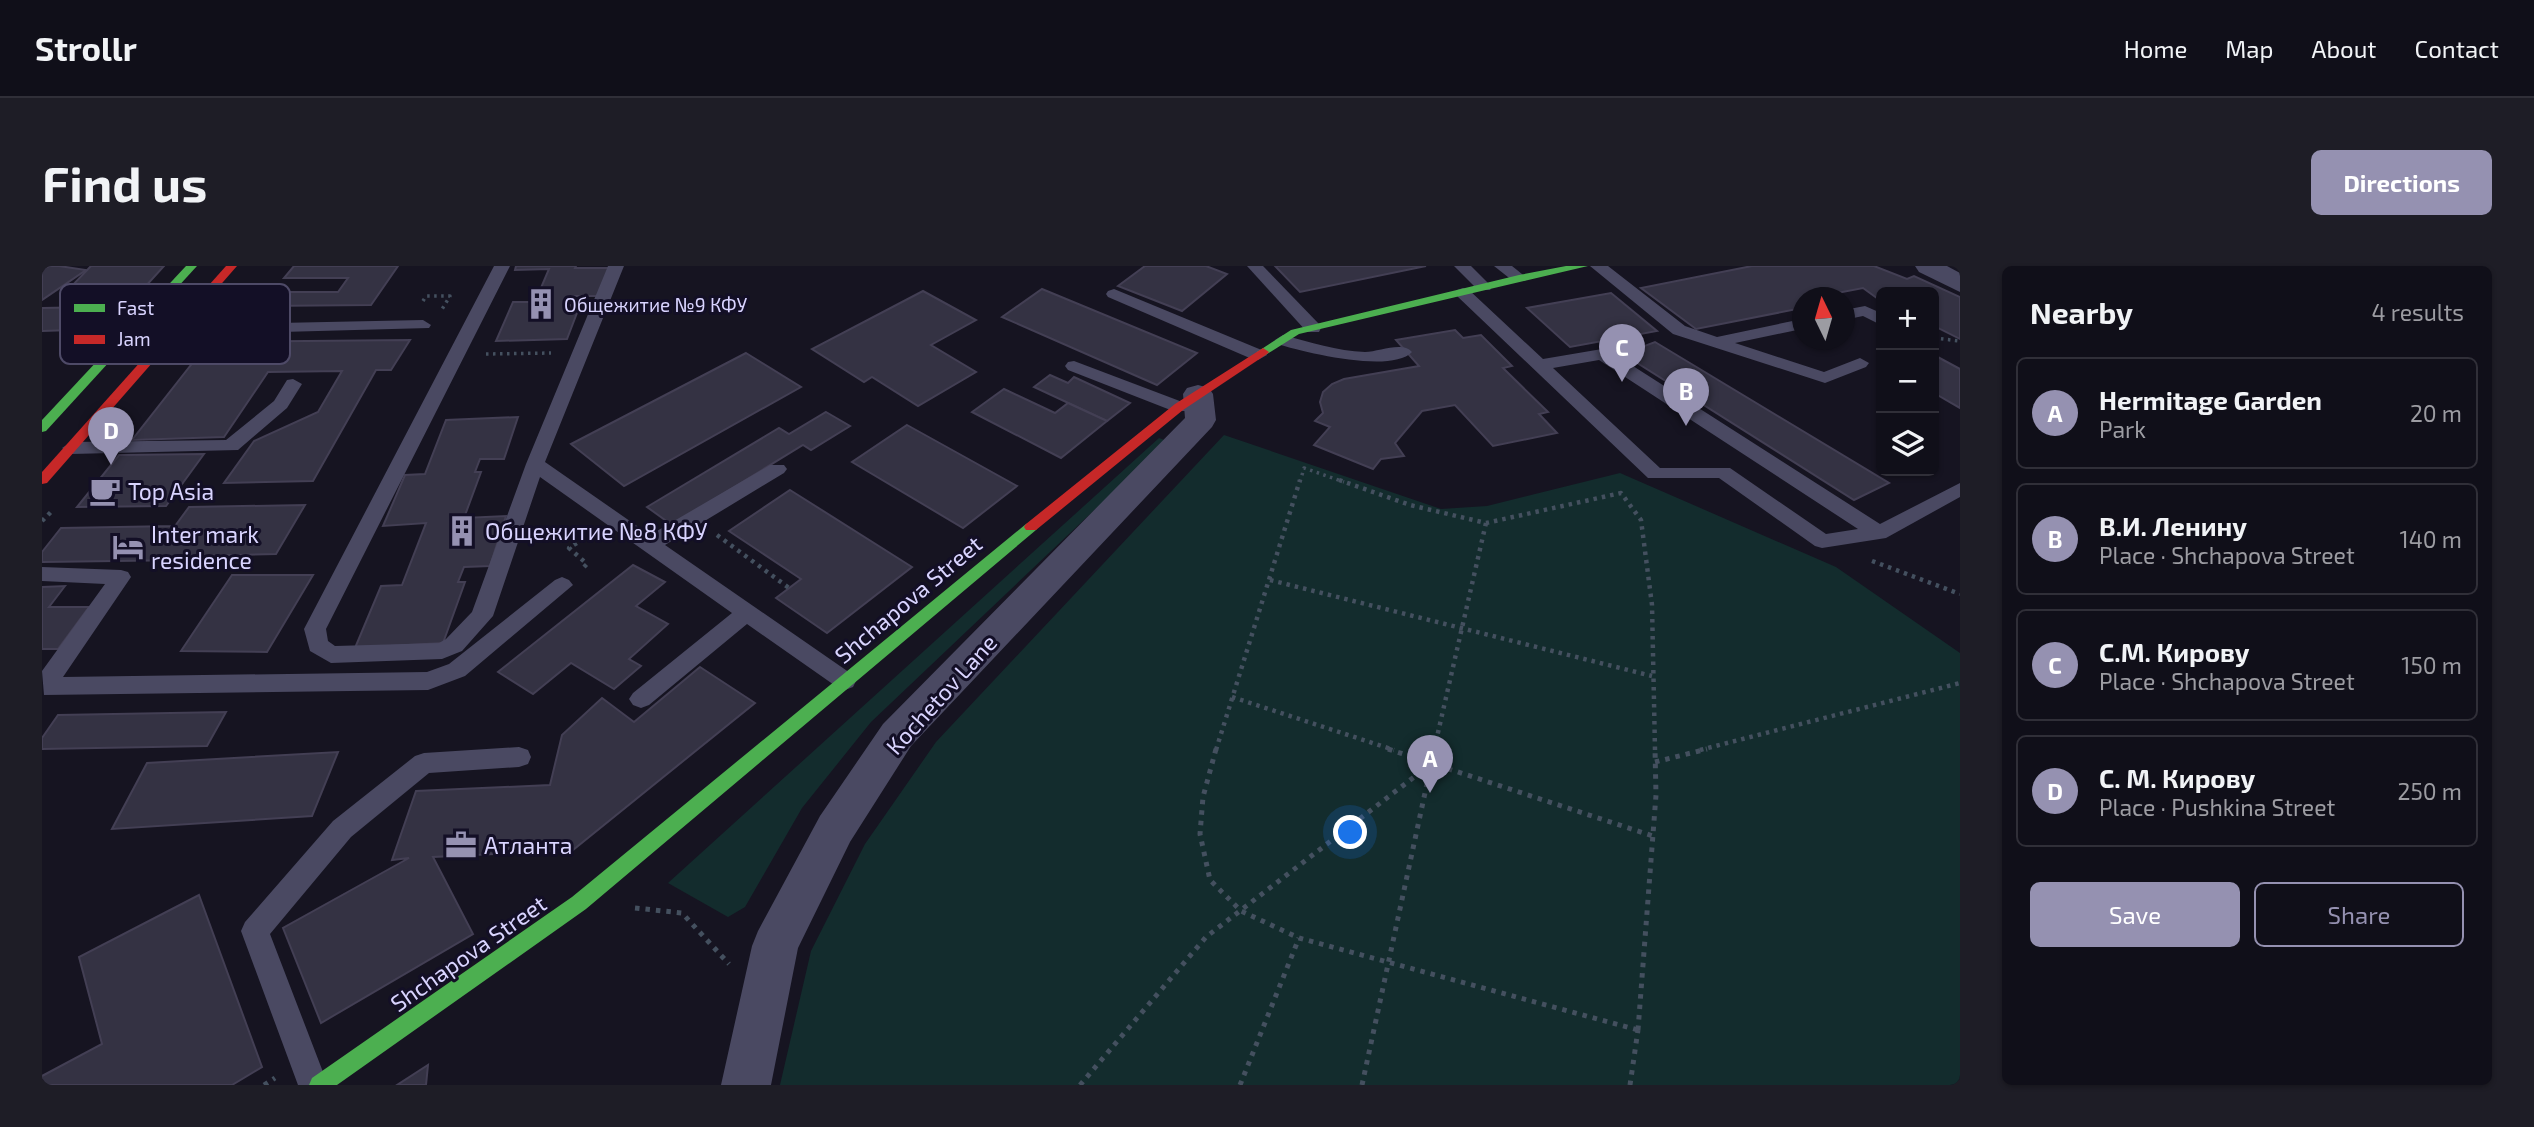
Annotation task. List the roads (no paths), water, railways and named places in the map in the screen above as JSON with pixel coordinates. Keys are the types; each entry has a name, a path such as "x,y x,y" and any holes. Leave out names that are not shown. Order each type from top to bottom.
{"street":[{"path":"176,284 192,266"},
{"path":"216,284 232,266"},
{"name":"Shchapova Street","path":"319,1085 579,903 1094,474 1189,401 1258,355 1295,332 1560,268 1583,266"},
{"path":"1928,266 1960,284"},
{"path":"42,428 102,364"},
{"path":"42,480 146,364"},
{"name":"Kochetov Lane","path":"747,1085 775,946 835,829 897,735 1201,420 1189,401"}],"lane":[{"path":"502,266 315,629 318,645 331,655 442,651 454,645 482,616 535,464 617,266"},
{"path":"1255,266 1313,328"},
{"path":"1462,266 1484,287"},
{"path":"1502,266 1519,278"},
{"path":"1598,266 1679,330 1825,378 1860,363"},
{"path":"1114,293 1258,355"},
{"path":"1462,293 1655,474 1723,472 1761,457"},
{"path":"1855,313 1865,311 1876,317"},
{"path":"290,328 423,325"},
{"path":"1714,342 1792,326"},
{"path":"1283,340 1314,349 1365,357 1404,352"},
{"path":"1540,365 1602,354 1879,533"},
{"path":"1074,366 1189,401"},
{"path":"71,448 231,446 281,404 293,384"},
{"path":"535,464 845,681"},
{"path":"650,544 777,469"},
{"path":"1723,472 1822,541 1879,533 1960,489"},
{"path":"42,574 121,577 44,687 428,681 457,670 562,585"},
{"path":"640,699 747,612"},
{"path":"313,1085 255,931 342,829 424,763 519,757"}],"place":[{"name":"Общежитие №9 КФУ","path":"541,304"},
{"name":"С.М. Кирову","path":"1622,382"},
{"name":"В.И. Ленину","path":"1686,426"},
{"name":"С. М. Кирову","path":"111,465"},
{"name":"Top Asia","path":"105,491"},
{"name":"Общежитие №8 КФУ","path":"462,531"},
{"name":"Inter mark residence","path":"128,547"},
{"name":"Hermitage Garden","path":"1430,793"},
{"name":"Атланта","path":"461,845"}]}
